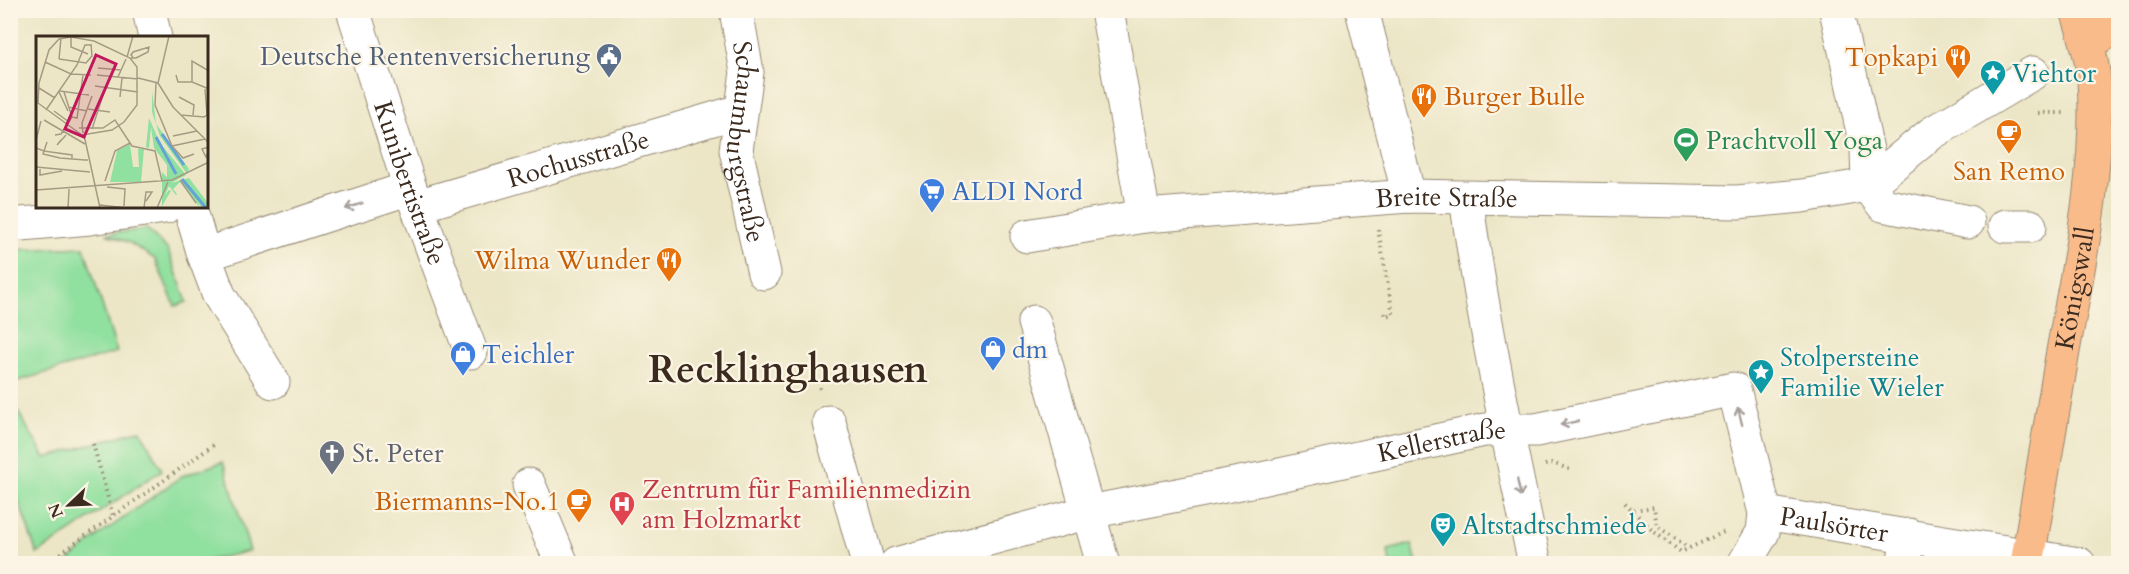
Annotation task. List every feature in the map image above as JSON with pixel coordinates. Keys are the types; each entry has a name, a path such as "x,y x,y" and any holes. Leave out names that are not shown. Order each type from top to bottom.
{"main road":[{"name":"Königswall","path":"2028,559 2051,415 2083,241 2091,175 2094,79 2087,43 2077,10"},
{"path":"2087,43 2118,27"}],"street":[{"path":"149,10 155,36"},
{"name":"Kunibertistraße","path":"353,10 413,197 471,352"},
{"name":"Schaumburgstraße","path":"736,10 747,72 736,150 764,273"},
{"path":"1107,10 1144,216"},
{"path":"1362,10 1409,196"},
{"path":"1836,10 1867,150 1868,185 1883,206 1960,228"},
{"name":"Breite Straße","path":"1027,236 1144,216 1409,196 1737,202 1802,196 1868,185 1932,133 2033,73"},
{"name":"Rochusstraße","path":"204,255 413,197 741,111"},
{"path":"1466,198 1479,290 1535,564"},
{"path":"10,225 90,218 158,208"},
{"path":"190,208 219,296 273,382"},
{"path":"1034,322 1102,564"},
{"name":"Kellerstraße","path":"912,561 1089,512 1345,467 1485,430 1536,430 1734,389 1738,452 1765,513"},
{"path":"829,422 868,564"},
{"path":"529,485 562,564"},
{"name":"Paulsörter","path":"1744,564 1763,532 1765,513 1906,549 2079,564"}],"path":[{"path":"1375,199 1380,251 1392,314 1385,316 1384,309"},
{"path":"93,444 113,516"},
{"path":"46,564 215,444"},
{"path":"1625,503 1654,532 1681,552 1765,513"},
{"path":"1633,510 1654,507 1657,526 1689,548"},
{"path":"244,564 250,562"}],"green space":[{"path":"147,229 168,250 187,302 175,306 155,259 130,243 106,234"},
{"path":"84,247 117,352 11,383 11,250"},
{"path":"11,393 14,405 45,458 140,430 162,470 37,554 11,479"},
{"path":"223,462 250,551 195,563 66,563 94,539 182,476"},
{"path":"1412,544 1417,563 1390,563 1388,550"}],"place":[{"name":"Deutsche Rentenversicherung","path":"609,79"},
{"name":"Topkapi","path":"1958,80"},
{"name":"Viehtor","path":"1993,96"},
{"name":"Burger Bulle","path":"1424,119"},
{"name":"San Remo","path":"2009,155"},
{"name":"Prachtvoll Yoga","path":"1686,163"},
{"name":"ALDI Nord","path":"932,214"},
{"name":"Wilma Wunder","path":"669,283"},
{"name":"dm","path":"993,372"},
{"name":"Teichler","path":"463,377"},
{"name":"Stolpersteine Familie Wieler","path":"1761,395"},
{"name":"St. Peter","path":"332,476"},
{"name":"Biermanns-No.1","path":"579,524"},
{"name":"Zentrum für Familienmedizin am Holzmarkt","path":"622,527"},
{"name":"Altstadtschmiede","path":"1443,548"}],"district":[{"name":"Recklinghausen","path":"788,369"}]}
